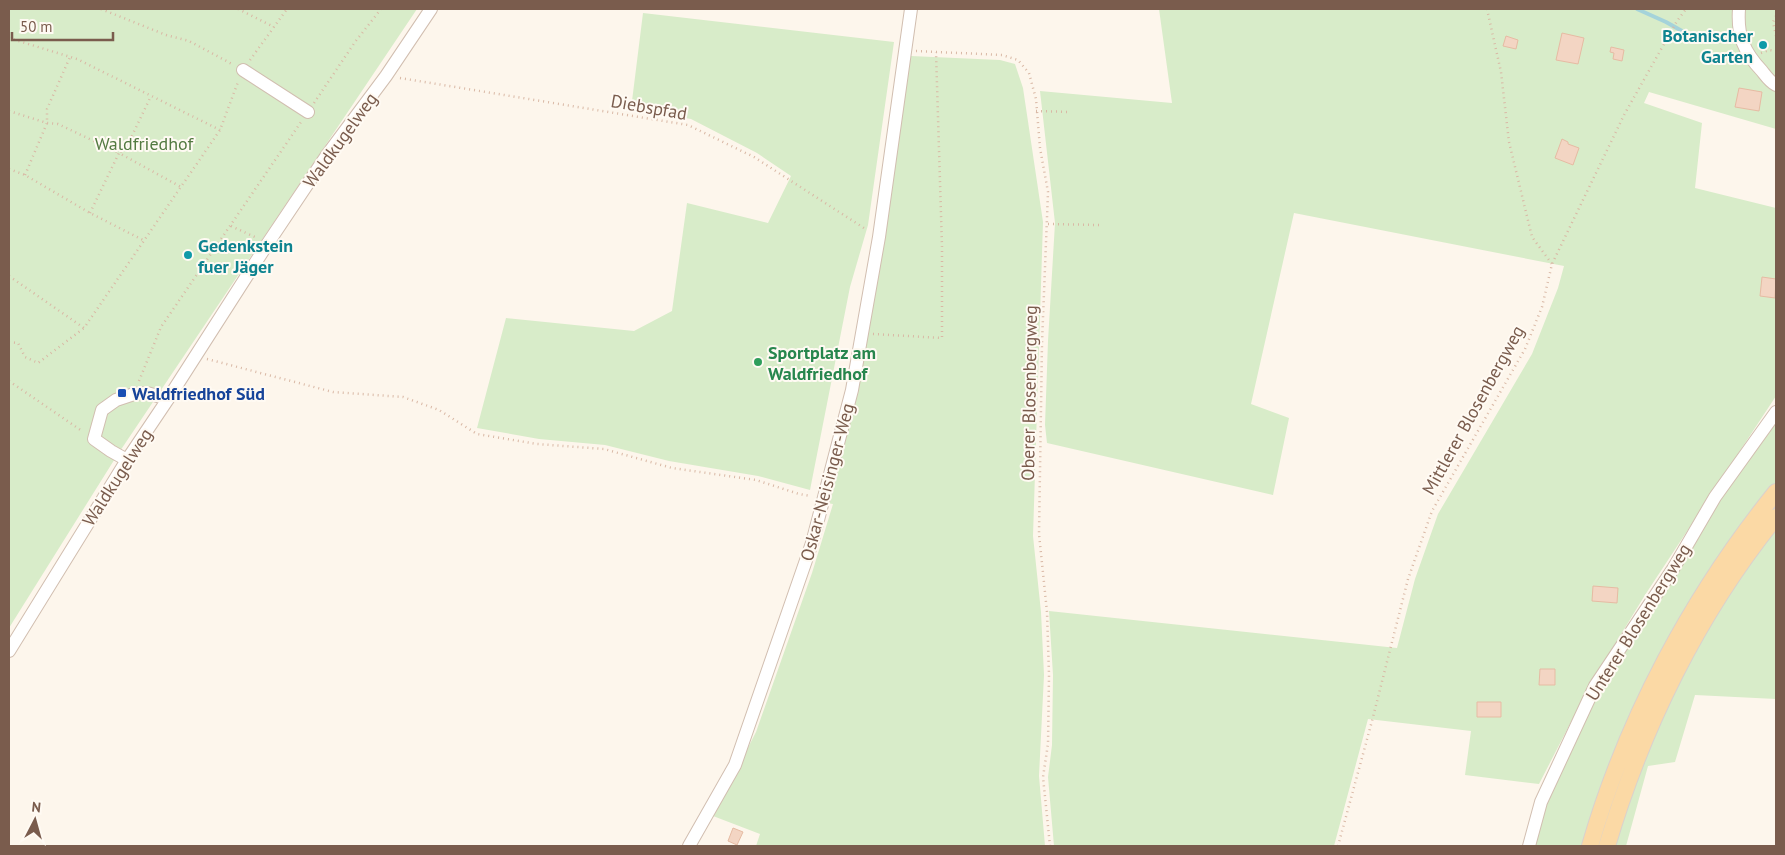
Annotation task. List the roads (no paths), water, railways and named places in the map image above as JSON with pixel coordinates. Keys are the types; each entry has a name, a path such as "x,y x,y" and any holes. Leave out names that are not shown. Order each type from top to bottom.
{"main road":[{"path":"1590,846 1638,716 1671,651 1710,583 1776,492"},
{"path":"1607,846 1633,769 1671,682 1722,593 1740,565 1776,517"}],"street":[{"name":"Waldkugelweg","path":"9,651 127,460 268,242 327,155 386,76 431,9"},
{"name":"Oskar-Neisinger-Weg","path":"689,846 735,765 812,543 852,390 879,237 910,9"},
{"path":"1739,9 1738,19 1741,38 1748,57 1776,85"},
{"path":"242,70 308,112"},
{"path":"127,460 111,452 94,439 102,410 116,400 134,394 147,393 168,399"},
{"name":"Unterer Blosenbergweg","path":"1529,846 1541,802 1595,686 1673,569 1715,497 1776,412"}],"waterway":[{"path":"1637,9 1666,22 1698,40"}],"place":[{"name":"Botanischer Garten","path":"1763,45"},
{"name":"Gedenkstein fuer Jäger","path":"188,255"},
{"name":"Sportplatz am Waldfriedhof","path":"758,362"},
{"name":"Waldfriedhof Süd","path":"122,393"}],"park label":[{"name":"Waldfriedhof","path":"144,143"}]}
